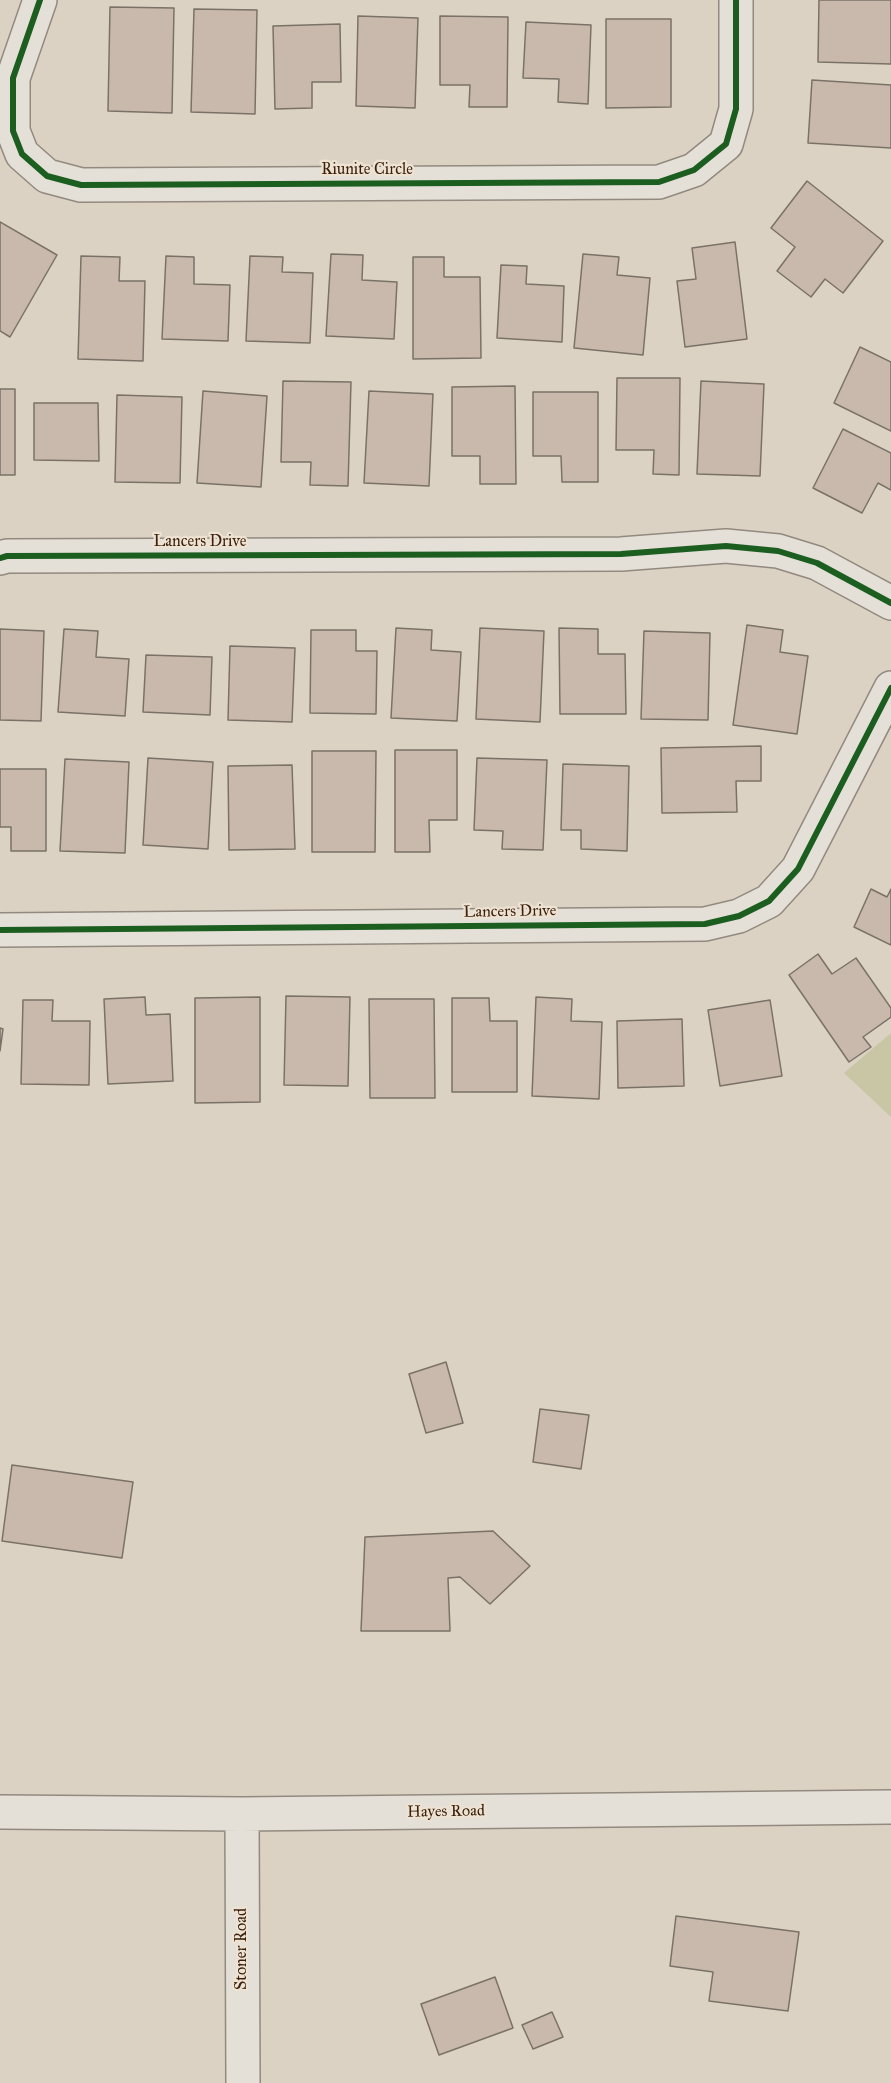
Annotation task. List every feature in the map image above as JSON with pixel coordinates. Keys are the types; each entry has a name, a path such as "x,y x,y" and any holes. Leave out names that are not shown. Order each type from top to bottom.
{"street":[{"name":"Riunite Circle","path":"40,0 13,78 13,131 22,154 47,176 81,185 659,182 694,170 726,144 736,109 736,0"},
{"name":"Lancers Drive","path":"0,558 7,556 621,554 726,546 778,551 817,563 891,603"},
{"name":"Lancers Drive","path":"0,930 705,924 739,916 769,901 798,869 891,688"},
{"name":"Hayes Road","path":"0,1812 242,1814 891,1807"},
{"name":"Stoner Road","path":"242,1814 243,2083"}],"shaded area":[{"path":"891,1033 891,1117 844,1073"}],"building":[{"path":"819,0 891,0 891,64 818,62"},
{"path":"110,7 174,8 172,113 108,111"},
{"path":"194,9 257,10 255,114 191,112"},
{"path":"358,16 418,18 415,108 356,106"},
{"path":"440,16 508,17 507,107 469,107 470,85 440,85"},
{"path":"606,19 671,19 671,107 606,108"},
{"path":"526,22 591,25 588,104 558,102 559,79 523,78"},
{"path":"340,24 341,82 312,82 312,108 275,109 273,26"},
{"path":"812,80 891,85 891,148 808,143"},
{"path":"807,181 883,241 843,293 825,279 811,297 777,271 795,247 771,228"},
{"path":"0,222 57,255 10,337 0,331"},
{"path":"735,242 747,339 685,347 677,281 696,279 692,248"},
{"path":"331,254 363,255 362,280 397,282 394,339 326,336"},
{"path":"583,254 619,257 617,275 650,278 643,355 574,348"},
{"path":"81,256 120,257 119,281 145,281 143,361 78,359"},
{"path":"166,256 194,257 194,284 230,285 228,341 162,339"},
{"path":"250,256 283,257 282,272 313,273 310,343 246,341"},
{"path":"413,257 444,257 444,277 480,277 481,358 413,359"},
{"path":"501,265 527,266 526,284 564,286 562,342 497,338"},
{"path":"860,347 891,362 891,431 834,403"},
{"path":"617,378 680,378 679,475 653,474 654,450 616,450"},
{"path":"283,381 351,382 348,486 310,485 311,462 281,462"},
{"path":"701,381 764,384 760,476 697,474"},
{"path":"515,386 516,484 480,484 480,456 452,456 452,387"},
{"path":"0,389 15,389 15,475 0,475"},
{"path":"203,391 267,396 261,487 197,483"},
{"path":"369,391 433,394 429,486 364,483"},
{"path":"533,392 598,392 598,482 562,482 561,456 533,456"},
{"path":"117,395 182,397 180,483 115,482"},
{"path":"34,403 98,403 99,461 34,460"},
{"path":"843,429 891,453 891,490 878,483 862,513 813,488"},
{"path":"747,625 783,630 780,652 808,656 797,734 733,725"},
{"path":"396,628 432,630 431,650 461,652 457,721 391,718"},
{"path":"480,628 544,631 540,722 476,719"},
{"path":"559,628 598,629 598,654 625,654 626,714 560,714"},
{"path":"0,629 44,631 41,721 0,720"},
{"path":"64,629 98,631 96,657 129,659 125,716 58,712"},
{"path":"311,630 356,630 356,651 377,651 376,714 310,713"},
{"path":"644,631 710,633 708,720 641,719"},
{"path":"230,646 295,648 292,722 228,720"},
{"path":"146,655 212,657 210,715 143,712"},
{"path":"761,746 761,781 736,781 737,812 662,813 661,748"},
{"path":"395,750 457,750 457,820 429,820 430,852 395,852"},
{"path":"312,751 376,751 375,852 312,852"},
{"path":"148,758 213,762 208,849 143,845"},
{"path":"477,758 547,760 543,850 502,849 503,831 474,830"},
{"path":"65,759 129,762 125,853 60,851"},
{"path":"563,764 629,766 627,851 581,849 581,830 561,830"},
{"path":"292,765 295,849 229,850 228,766"},
{"path":"0,769 46,769 46,851 11,851 11,827 0,827"},
{"path":"871,889 887,897 891,889 891,945 854,927"},
{"path":"818,954 832,974 856,958 891,1008 891,1017 863,1037 871,1047 849,1062 789,975"},
{"path":"286,996 350,997 348,1086 284,1085"},
{"path":"145,997 146,1015 170,1014 173,1081 108,1084 104,999"},
{"path":"260,997 260,1102 195,1103 195,998"},
{"path":"536,997 572,999 571,1021 602,1022 599,1099 532,1096"},
{"path":"452,998 489,998 490,1021 517,1021 517,1092 452,1092"},
{"path":"369,999 434,999 435,1098 370,1098"},
{"path":"23,1000 53,1000 52,1021 90,1021 89,1085 21,1084"},
{"path":"770,1000 782,1076 720,1086 708,1010"},
{"path":"682,1019 684,1086 618,1088 617,1021"},
{"path":"0,1028 3,1029 0,1051"},
{"path":"446,1362 463,1423 426,1433 409,1374"},
{"path":"540,1409 589,1415 581,1469 533,1462"},
{"path":"12,1465 133,1482 122,1558 2,1541"},
{"path":"493,1531 530,1566 490,1604 460,1577 448,1578 450,1631 361,1631 365,1537"},
{"path":"676,1916 799,1932 788,2011 709,2001 713,1972 670,1966"},
{"path":"495,1977 513,2028 439,2055 421,2004"},
{"path":"552,2012 563,2037 533,2049 522,2025"}],"cycle path":[{"path":"40,0 13,78 13,131 22,154 47,176 81,185 659,182 694,170 726,144 736,109 736,0"},
{"path":"0,558 7,556 621,554 726,546 778,551 817,563 891,603"},
{"path":"0,930 705,924 739,916 769,901 798,869 891,688"}]}
